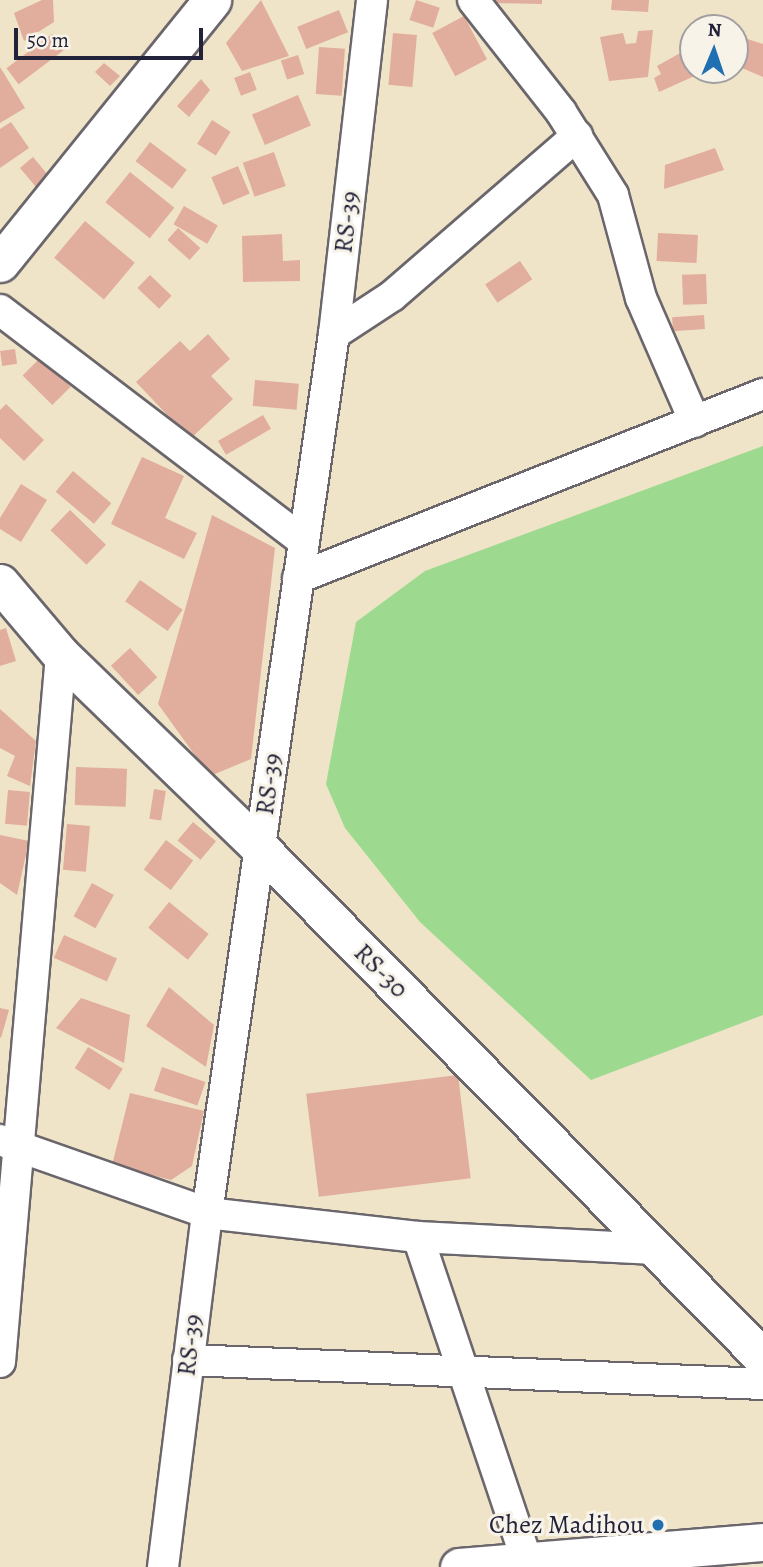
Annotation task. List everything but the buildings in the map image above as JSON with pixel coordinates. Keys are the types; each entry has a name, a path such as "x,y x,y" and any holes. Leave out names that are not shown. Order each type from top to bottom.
{"street":[{"path":"0,263 212,0"},
{"name":"RS-39","path":"163,1567 207,1213 302,540 334,334 372,0"},
{"path":"473,0 577,136 613,195 641,298 695,422"},
{"path":"334,334 392,296 577,136"},
{"path":"0,310 302,540"},
{"path":"298,578 763,394"},
{"name":"RS-30","path":"0,583 61,655 260,848 763,1358"},
{"path":"0,1362 9,1143 61,655"},
{"path":"9,1143 207,1213 418,1237 655,1249"},
{"path":"418,1237 528,1563"},
{"path":"188,1360 763,1384"},
{"path":"459,1567 763,1542"}],"green space":[{"path":"763,446 763,1015 591,1080 420,922 345,828 326,784 356,622 425,571"}],"place":[{"name":"Chez Madihou","path":"658,1525"}]}
